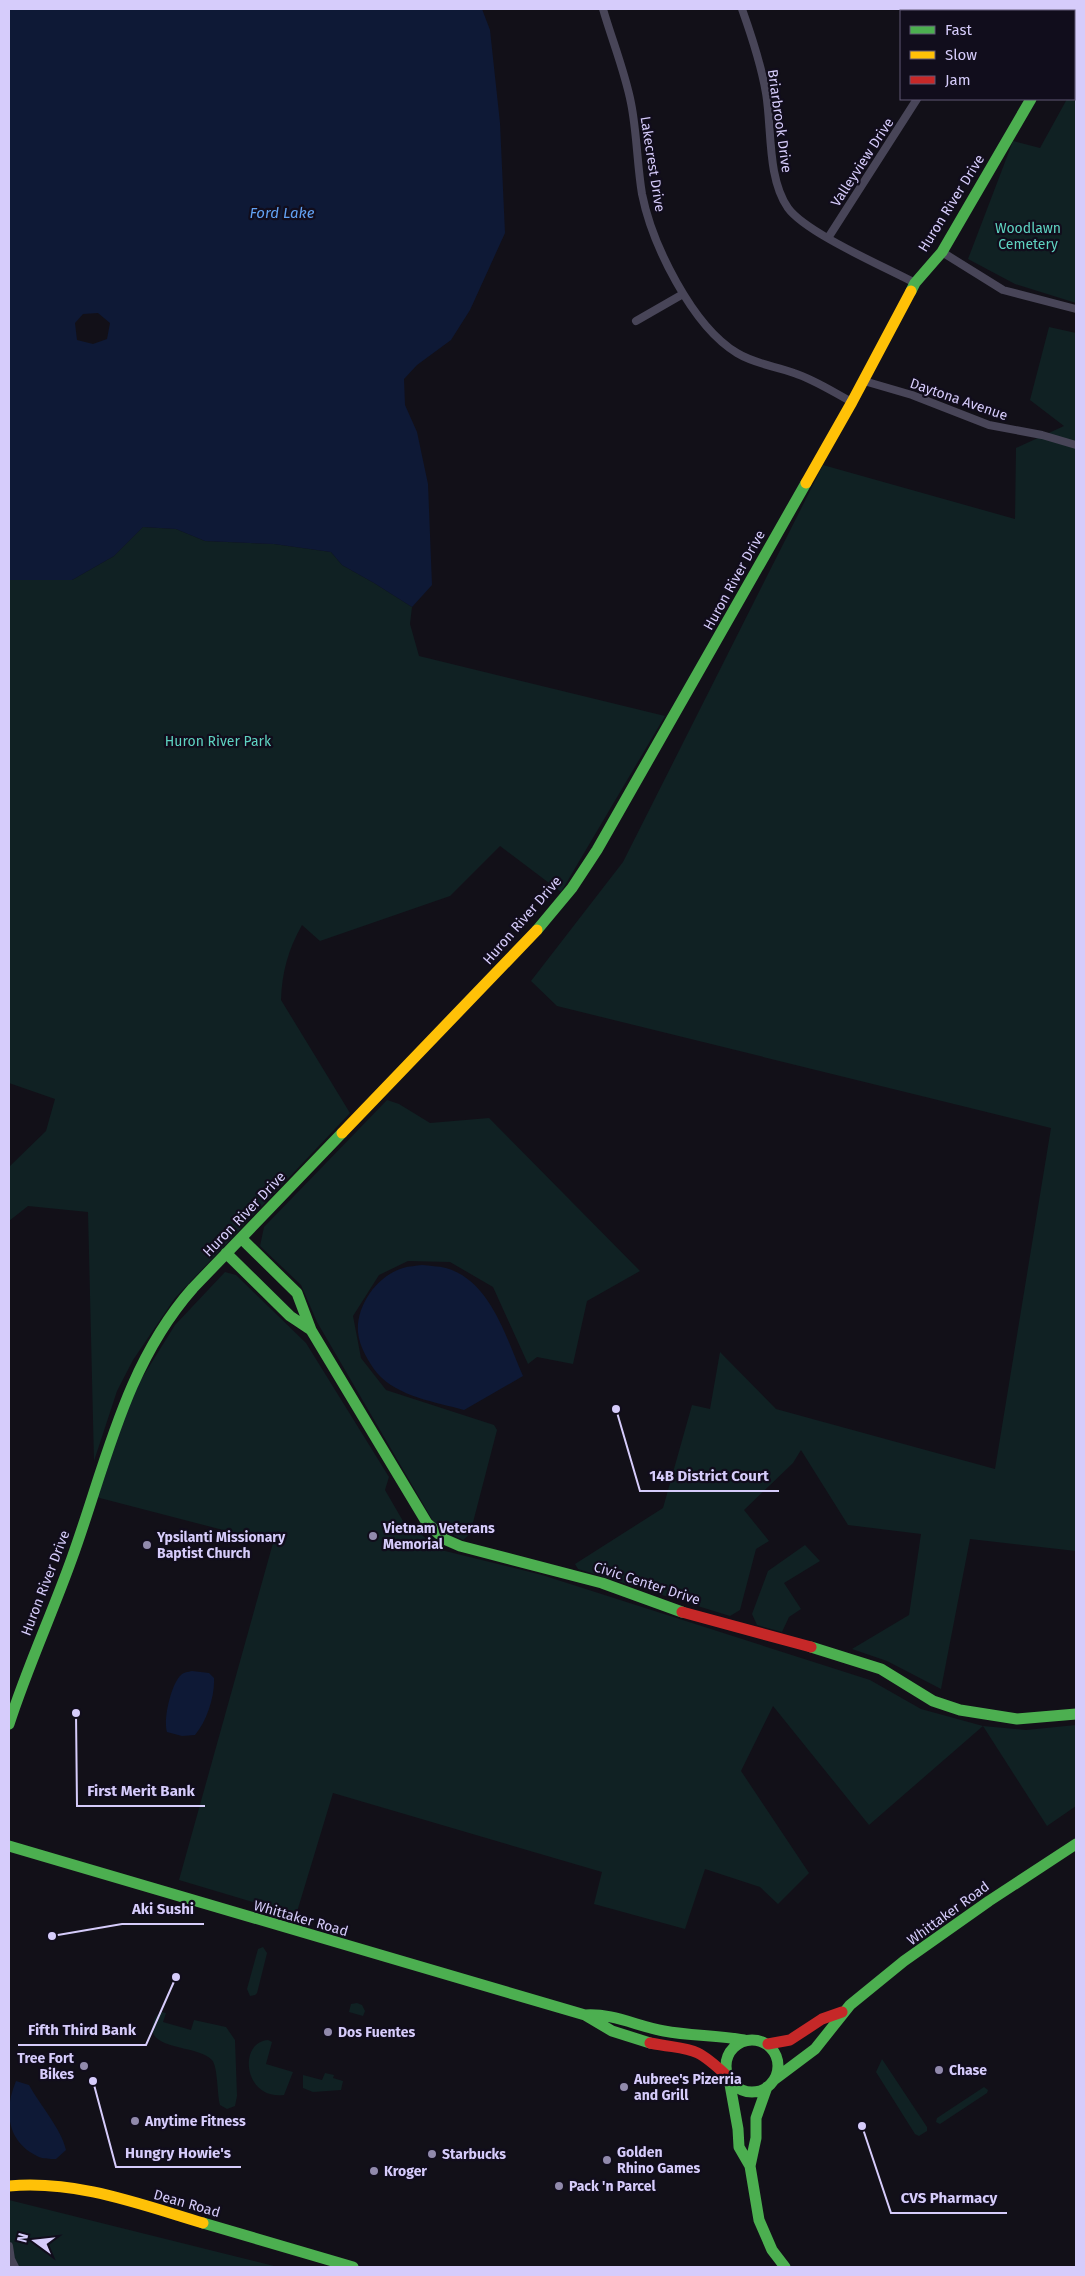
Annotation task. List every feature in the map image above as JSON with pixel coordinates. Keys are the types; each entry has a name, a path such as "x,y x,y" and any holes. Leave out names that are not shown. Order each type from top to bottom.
{"main road":[{"name":"Huron River Drive","path":"9,1724 73,1555 127,1393 164,1323 226,1254 543,924 572,888 597,850 652,756 852,402 915,283 942,252 1030,100"},
{"name":"Civic Center Drive","path":"242,1238 296,1293 311,1330 426,1523 444,1539 460,1546 602,1583 683,1612 845,1656 880,1670 933,1701 960,1710 1000,1718 1017,1719 1076,1714"},
{"name":"Civic Center Drive","path":"226,1254 290,1316 311,1330"},
{"name":"Whittaker Road","path":"768,2044 790,2040 802,2034 822,2019 842,2012 957,1923 1076,1844"},
{"name":"Whittaker Road","path":"9,1846 585,2016 597,2025 650,2043 695,2050 708,2058 728,2077"},
{"name":"Whittaker Road","path":"771,2083 818,2046 833,2028 842,2012"},
{"name":"Whittaker Road","path":"585,2016 599,2014 664,2031 716,2034 744,2040"},
{"path":"750,2166 756,2138 756,2118 778,2066 776,2056 768,2044 755,2039 744,2040 732,2048 726,2060 728,2077 738,2129 739,2147 750,2166 759,2220 772,2250 785,2267"},
{"path":"728,2077 734,2086 745,2092 757,2092 771,2083"},
{"name":"Dean Road","path":"9,2186 51,2185 87,2189 353,2267"}],"street":[{"name":"Lakecrest Drive","path":"603,9 631,101 642,193 653,234 683,294 713,334 737,354 765,366 793,372 816,382 852,402"},
{"name":"Briarbrook Drive","path":"742,9 757,52 766,95 776,180 788,208 806,224 828,238 915,283"},
{"name":"Valleyview Drive","path":"828,238 916,100"},
{"path":"942,252 1003,290 1076,309"},
{"path":"636,320 683,294"},
{"name":"Daytona Avenue","path":"864,380 912,395 990,425 1042,435 1076,445"},
{"path":"9,2246 11,2259 15,2267"}],"green space":[{"name":"Woodlawn Cemetery","path":"1066,100 1076,101 1076,303 1015,284 968,259 1013,141 1040,148"},
{"path":"1049,327 1076,333 1076,1551 970,1539 941,1689 887,1661 852,1649 909,1615 921,1534 848,1525 801,1450 793,1463 744,1510 769,1541 756,1549 740,1610 730,1616 578,1569 575,1564 663,1508 692,1405 710,1409 720,1352 776,1409 995,1469 1051,1128 557,1006 531,981 623,862 823,465 1015,519 1016,448 1064,426 1030,400"},
{"name":"Huron River Park","path":"143,527 176,529 205,541 274,544 331,552 342,565 412,607 410,624 419,656 665,716 561,892 500,846 450,896 320,941 302,925 287,961 281,1000 350,1113 175,1298 133,1360 117,1391 94,1461 88,1212 28,1206 9,1221 9,1167 46,1131 55,1099 9,1083 9,580 72,580 114,556"},
{"path":"387,1100 399,1104 430,1123 489,1118 640,1271 587,1301 573,1364 537,1357 528,1364 493,1287 450,1262 408,1261 379,1275 353,1316 361,1358 386,1390 494,1425 497,1430 470,1534 463,1540 436,1526 317,1322 301,1285 260,1246 264,1227"},
{"path":"225,1272 236,1275 306,1343 389,1477 385,1490 407,1528 422,1535 437,1549 542,1575 870,1680 921,1709 983,1726 869,1825 773,1706 741,1771 809,1873 778,1904 760,1887 705,1869 685,1929 594,1904 602,1872 333,1793 296,1915 179,1880 273,1543 96,1497 132,1394 175,1325"},
{"path":"805,1545 820,1561 784,1583 801,1609 789,1617 782,1632 757,1625 752,1614 768,1571"},
{"path":"1076,1725 1076,1806 1047,1826 983,1726 1026,1730"},
{"path":"263,1947 267,1953 257,1993 250,1996 247,1989 258,1949"},
{"path":"357,2003 362,2005 365,2011 363,2016 349,2012 351,2004"},
{"path":"161,2012 166,2013 163,2022 191,2030 194,2020 226,2027 235,2040 237,2096 235,2106 227,2109 220,2105 215,2068 212,2060 205,2055 165,2043 157,2038 153,2032 153,2024"},
{"path":"268,2040 272,2042 266,2064 293,2072 284,2095 270,2094 260,2089 253,2080 249,2070 252,2050 258,2043"},
{"path":"882,2059 927,2127 927,2131 919,2136 915,2134 876,2072"},
{"path":"325,2073 334,2075 333,2078 343,2081 341,2090 313,2092 303,2088 303,2075 322,2080"},
{"path":"984,2087 988,2090 987,2093 940,2124 936,2122 937,2118"},
{"path":"9,2200 278,2267 9,2267"}],"water":[{"name":"Ford Lake","path":"9,9 482,9 490,30 500,123 505,233 470,310 451,340 417,365 404,379 405,405 417,432 428,484 432,585 412,607 342,565 331,552 274,544 205,541 176,529 143,527 114,556 72,580 9,580","holes":["98,313 110,323 107,339 93,344 77,340 75,323 83,314"]},
{"path":"422,1265 446,1268 462,1275 475,1285 495,1313 523,1376 464,1410 430,1401 396,1388 377,1373 360,1343 358,1322 370,1292 385,1277 394,1272 405,1267"},
{"path":"192,1671 209,1673 214,1678 213,1693 207,1716 195,1735 182,1736 167,1732 167,1711 174,1686 182,1674"},
{"path":"16,2081 29,2085 60,2134 66,2150 56,2159 37,2156 27,2150 14,2133 9,2113 12,2092"}],"traffic: fast":[{"path":"911,291 915,283 942,252 1030,100"},
{"path":"537,930 572,888 597,850 806,483"},
{"path":"9,1724 72,1558 120,1417 150,1349 170,1318 193,1288 342,1133"},
{"path":"241,1238 297,1293 311,1330 427,1523 444,1539 460,1546 602,1583 682,1612"},
{"path":"226,1253 290,1316 311,1330"},
{"path":"811,1647 881,1669 933,1701 960,1710 1017,1719 1076,1714"},
{"path":"775,2079 815,2049 850,2005 904,1961 989,1901 1076,1844"},
{"path":"9,1846 585,2015 612,2031 650,2043"},
{"path":"585,2015 615,2018 674,2033 744,2040"},
{"path":"747,2040 757,2040 771,2047 778,2061 778,2066 778,2071 771,2085 757,2092 747,2092 737,2088 730,2081 726,2071 726,2061 730,2051 737,2044 747,2040"},
{"path":"729,2079 738,2129 739,2147 750,2166"},
{"path":"767,2087 756,2118 756,2138 750,2166 759,2220 772,2250 785,2267"},
{"path":"203,2223 353,2267"}],"traffic: slow":[{"path":"806,483 911,291"},
{"path":"342,1133 537,930"},
{"path":"9,2186 34,2185 83,2190 131,2201 203,2223"}],"traffic: jam":[{"path":"682,1612 811,1647"},
{"path":"768,2044 790,2040 822,2019 842,2012"},
{"path":"650,2043 684,2048 699,2053 726,2075"}],"place":[{"name":"14B District Court","path":"616,1409"},
{"name":"Vietnam Veterans Memorial","path":"373,1536"},
{"name":"Ypsilanti Missionary Baptist Church","path":"147,1545"},
{"name":"First Merit Bank","path":"76,1713"},
{"name":"Aki Sushi","path":"52,1936"},
{"name":"Fifth Third Bank","path":"176,1977"},
{"name":"Dos Fuentes","path":"328,2032"},
{"name":"Tree Fort Bikes","path":"84,2066"},
{"name":"Chase","path":"939,2070"},
{"name":"Hungry Howie's","path":"93,2081"},
{"name":"Aubree's Pizerria and Grill","path":"624,2087"},
{"name":"Anytime Fitness","path":"135,2121"},
{"name":"CVS Pharmacy","path":"862,2126"},
{"name":"Starbucks","path":"432,2154"},
{"name":"Golden Rhino Games","path":"607,2160"},
{"name":"Kroger","path":"374,2171"},
{"name":"Pack 'n Parcel","path":"559,2186"}]}
